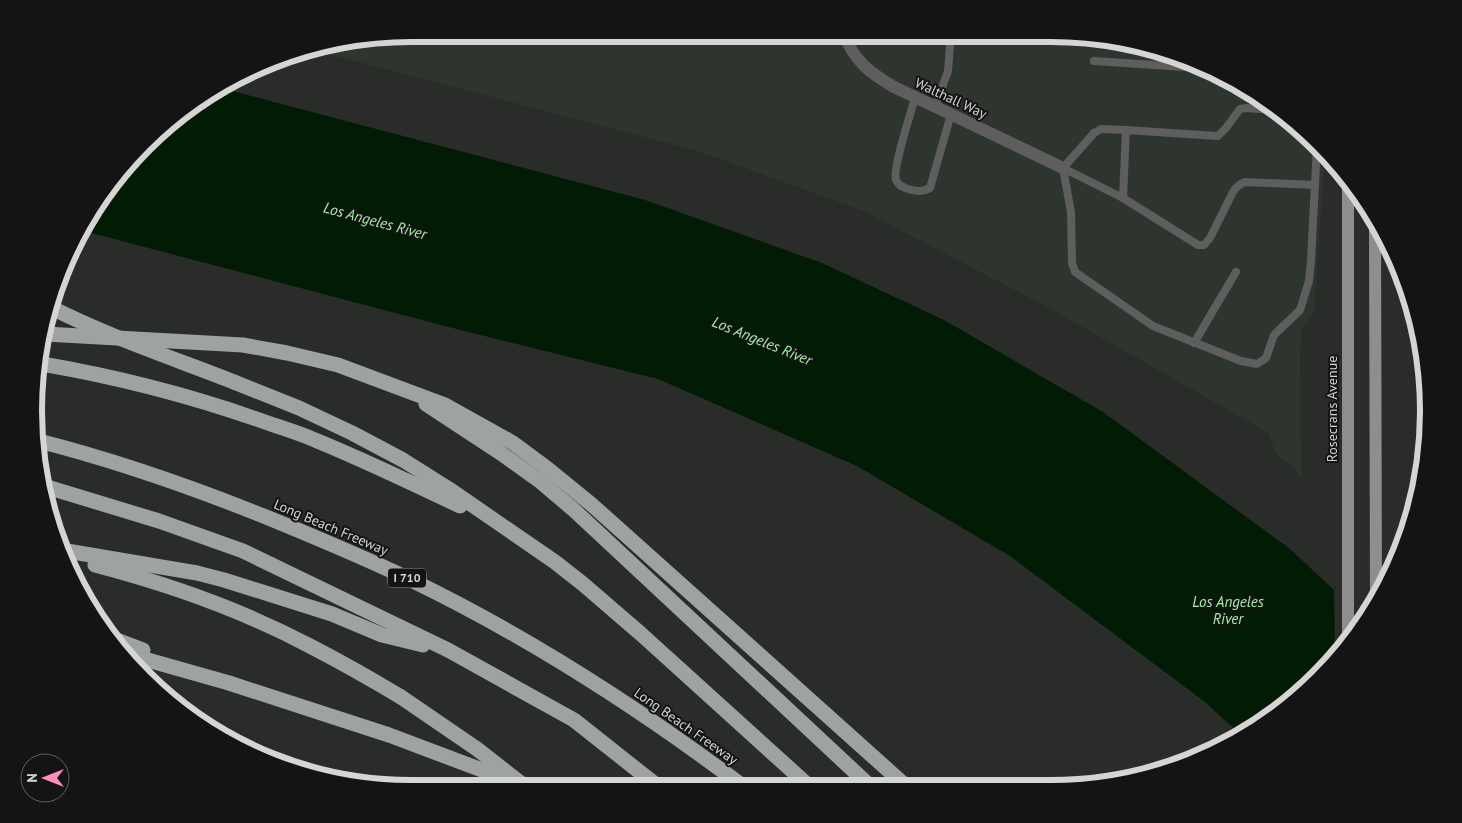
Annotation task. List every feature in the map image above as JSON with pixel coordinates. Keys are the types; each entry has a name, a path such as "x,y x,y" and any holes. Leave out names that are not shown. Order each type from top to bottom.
{"highway":[{"path":"57,310 118,337 299,408 352,433 449,489 556,562 583,584 802,780"},
{"path":"51,334 204,343 252,347 287,353 338,365 445,404 513,443 548,468 899,780"},
{"path":"46,365 95,373 137,383 226,408 314,439 496,522"},
{"path":"406,390 502,454 541,482 574,510 863,780"},
{"name":"Long Beach Freeway","path":"44,442 149,474 239,506 332,544 410,580 505,630 577,672 648,718 734,780"},
{"path":"51,490 159,521 244,551 448,650 574,720 650,780"},
{"path":"70,552 197,573 224,580 332,614 382,636 448,650"},
{"path":"74,559 122,572 195,596 234,611 309,645 400,697 477,749 518,780"},
{"path":"124,642 229,683"},
{"path":"136,657 229,683 389,735 508,780"}],"main road":[{"name":"Rosecrans Avenue","path":"1348,194 1348,629"},
{"path":"1375,237 1376,585"}],"street":[{"name":"Walthall Way","path":"848,42 854,54 872,74 894,87 1064,168"}],"lane":[{"path":"935,107 948,71 950,42"},
{"path":"1094,61 1181,67"},
{"path":"915,98 896,165 896,179 901,187 917,191 930,188 951,114"},
{"path":"1262,109 1240,109 1218,136 1101,129 1094,133 1064,168 1071,212 1072,264 1075,272 1153,326 1241,361 1256,364 1266,358 1274,335 1300,310 1306,290 1311,260 1317,157"},
{"path":"1123,198 1126,130"},
{"path":"1064,168 1123,198 1198,246 1204,245 1210,238 1233,192 1245,182 1316,185"},
{"path":"1194,343 1236,272"}],"shaded area":[{"path":"412,42 1050,42 1075,43 1122,50 1146,55 1192,71 1235,92 1256,105 1294,134 1324,164 1314,312 1302,328 1300,356 1301,478 1291,465 1278,457 1267,432 1053,310 864,211 698,151 325,53 363,46"}],"water":[{"name":"Los Angeles River","path":"230,90 645,200 822,263 944,320 1103,412 1290,549 1359,613 1328,655 1294,689 1256,718 1236,730 1205,702 1010,556 857,466 658,379 441,325 89,232 105,206 134,168 168,134 206,105"}],"pier":[{"path":"1334,586 1361,611 1335,646"}]}
